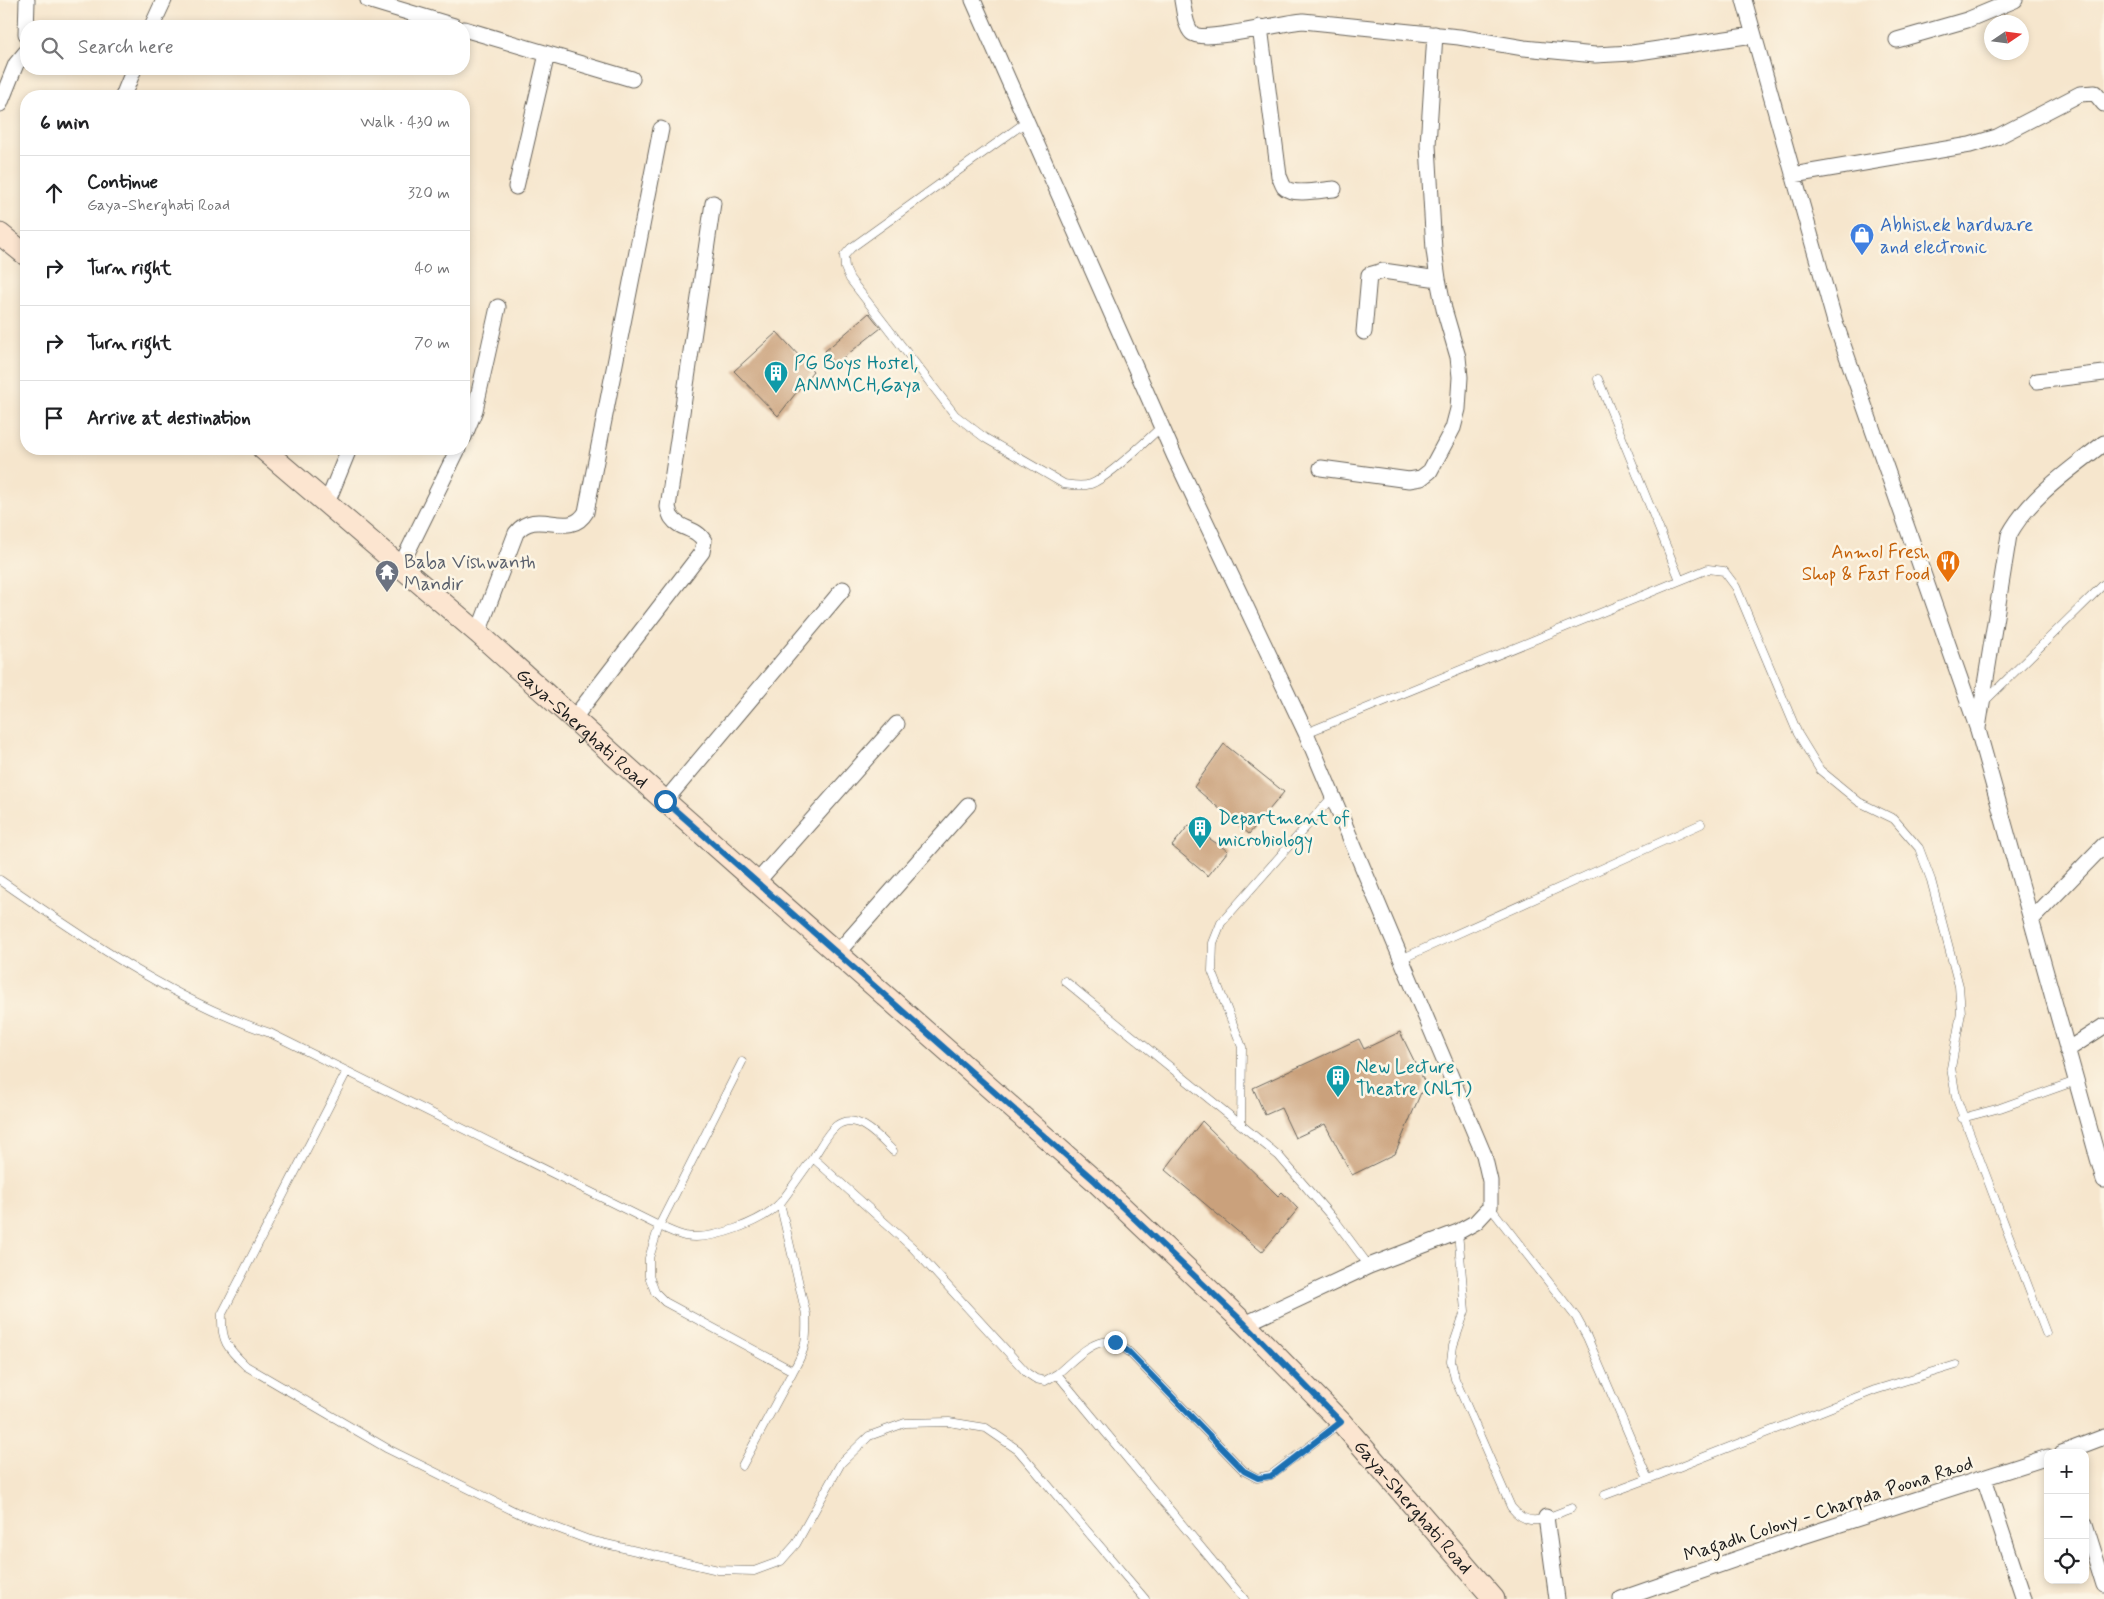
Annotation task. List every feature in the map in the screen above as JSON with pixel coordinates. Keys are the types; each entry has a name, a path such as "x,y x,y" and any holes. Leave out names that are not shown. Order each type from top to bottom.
{"main road":[{"path":"0,234 20,250"},
{"name":"Gaya-Sherghati Road","path":"270,455 478,633 1095,1181 1245,1324 1341,1422 1494,1599"}],"street":[{"path":"26,20 27,0"},
{"path":"155,20 164,0"},
{"path":"368,0 434,20"},
{"path":"973,0 1161,428 1306,733 1484,1155 1490,1181 1490,1207 1476,1222 1458,1232 1369,1266 1245,1324"},
{"path":"1182,0 1187,24 1192,33 1199,37 1225,34 1287,21 1303,20 1435,34 1524,48 1595,55 1632,53 1753,35"},
{"path":"1744,0 1834,322 1978,730 2076,1081 2101,1159 2104,1180"},
{"path":"1897,40 1967,20 2015,0"},
{"path":"1260,27 1279,176 1283,186 1289,191 1299,192 1334,189"},
{"path":"470,31 632,79"},
{"path":"1321,468 1409,480 1421,478 1430,471 1453,428 1458,409 1460,377 1458,357 1444,309 1433,240 1428,145 1435,34"},
{"path":"516,187 547,54"},
{"path":"0,104 16,64 20,59"},
{"path":"125,90 132,75"},
{"path":"1793,175 1970,145 1997,137 2080,94 2095,93 2104,104"},
{"path":"478,633 516,533 522,526 536,521 563,524 575,523 586,512 661,130"},
{"path":"574,718 702,552 704,541 699,532 683,526 672,519 668,507 713,203"},
{"path":"1364,332 1369,275 1374,272 1383,271 1438,279"},
{"path":"470,421 478,400 498,308"},
{"path":"2037,381 2104,373"},
{"path":"1978,730 2009,535 2029,504 2104,443"},
{"path":"327,503 347,455"},
{"path":"400,565 455,455"},
{"path":"665,801 843,589"},
{"path":"757,882 896,724"},
{"path":"838,952 968,806"},
{"path":"2031,920 2104,846"},
{"path":"2068,1050 2104,1026"},
{"path":"2074,1449 2104,1438"},
{"name":"Magadh Colony - Charpda Poona Raod","path":"1622,1599 1794,1539 2044,1458"},
{"path":"1984,1478 2024,1599"},
{"path":"1546,1517 1557,1599"},
{"path":"2089,1537 2104,1585"}],"lane":[{"path":"1026,122 851,248 844,256 845,268 850,279 956,415 985,438 1064,484 1078,486 1091,484 1161,428"},
{"path":"1598,379 1680,580"},
{"path":"1306,733 1708,569 1724,571 1736,587 1798,734 1820,770 1858,802 1894,819 1919,848 1931,880 1959,986 1961,1013 1951,1068 1956,1097 1962,1118 1983,1166 2046,1333"},
{"path":"1982,704 2104,584"},
{"path":"1241,1125 1242,1047 1212,971 1213,943 1221,923 1333,796"},
{"path":"1401,959 1701,824"},
{"path":"0,880 97,946 179,994 234,1021 270,1033 659,1226 685,1236 705,1236 730,1230 763,1217 780,1203 836,1126 847,1120 856,1122 869,1129 893,1151"},
{"path":"1065,981 1279,1156 1337,1223 1369,1266"},
{"path":"742,1062 659,1226 649,1258 649,1276 655,1292 666,1302 793,1371"},
{"path":"347,1071 222,1314 222,1332 229,1350 246,1366 388,1449 520,1514 588,1540 718,1570 754,1571 781,1561 796,1544 841,1463 869,1436 905,1423 949,1422 986,1428 1018,1450 1145,1599"},
{"path":"1962,1118 2000,1108 2076,1081"},
{"path":"812,1158 913,1248 1027,1373 1036,1379 1045,1381 1057,1374 1088,1348 1101,1342 1115,1342 1129,1352 1244,1471 1258,1478 1271,1476 1341,1422"},
{"path":"742,1466 804,1351 807,1332 806,1314 780,1203"},
{"path":"1490,1207 1576,1317 1587,1337 1648,1479"},
{"path":"1458,1232 1465,1312 1453,1346 1451,1361 1455,1379 1511,1507 1519,1517 1527,1521 1572,1508"},
{"path":"1605,1495 1875,1390 1956,1364"},
{"path":"1057,1374 1244,1599"}],"building":[{"path":"869,313 881,328 834,365 825,351"},
{"name":"PG Boys Hostel, ANMMCH,Gaya","path":"777,332 813,371 778,416 734,371"},
{"path":"1224,744 1284,792 1249,834 1194,787"},
{"name":"Department of microbiology","path":"1189,825 1228,851 1208,876 1172,846"},
{"name":"New Lecture Theatre (NLT)","path":"1400,1032 1425,1083 1395,1154 1352,1175 1325,1124 1295,1138 1281,1108 1265,1115 1253,1088 1359,1039 1364,1049"},
{"path":"1202,1121 1278,1196 1282,1192 1298,1209 1262,1252 1165,1170"}],"place":[{"name":"Abhishek hardware and electronic","path":"1862,256"},
{"name":"PG Boys Hostel, ANMMCH,Gaya","path":"776,394"},
{"name":"Anmol Fresh Shop & Fast Food","path":"1948,583"},
{"name":"Baba Vishwanth Mandir","path":"387,593"},
{"name":"Department of microbiology","path":"1200,849"},
{"name":"New Lecture Theatre (NLT)","path":"1338,1098"}],"route":[{"path":"665,801 1095,1181 1245,1324 1341,1422 1271,1476 1258,1478 1244,1471 1129,1352 1115,1342"}]}
